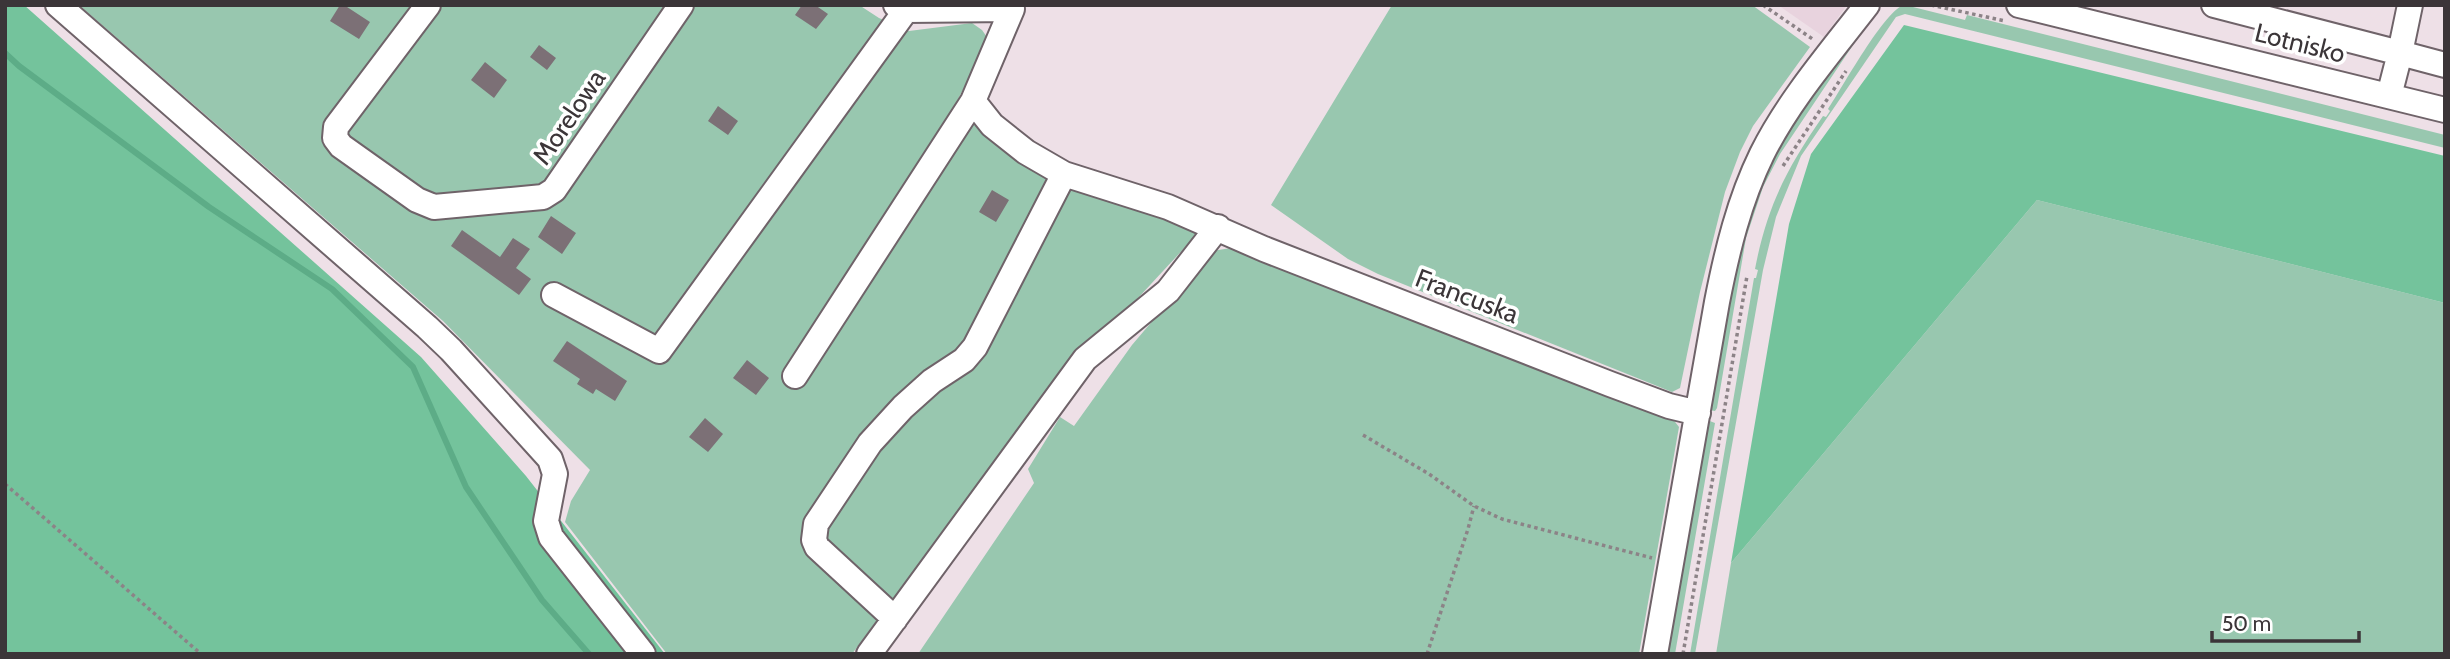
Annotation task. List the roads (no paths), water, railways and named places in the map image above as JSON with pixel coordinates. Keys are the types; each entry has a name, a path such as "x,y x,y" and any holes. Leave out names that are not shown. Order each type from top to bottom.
{"street":[{"path":"58,5 427,327 550,458 555,474 546,522 551,537 643,654"},
{"name":"Morelowa","path":"428,5 336,127 335,138 341,146 417,200 434,207 543,197 554,190 681,5"},
{"path":"1656,654 1724,265 1739,210 1757,165 1777,128 1839,60 1867,5"},
{"name":"Lotnisko","path":"2019,5 2445,110"},
{"path":"2214,5 2445,65"},
{"path":"2389,96 2410,5"},
{"path":"554,295 659,351 901,8 1012,9 972,101 795,376"},
{"name":"Francuska","path":"972,101 992,125 1026,152 1064,174 1168,207 1264,249 1610,384 1669,406 1698,413"},
{"path":"895,619 817,547 814,540 816,524 878,434 903,407 932,381 964,360 975,347 1064,174"},
{"path":"869,654 1085,359 1168,291 1218,227"}],"waterway":[{"path":"5,53 209,207 332,289 413,367 466,487 542,600 589,654"}]}
